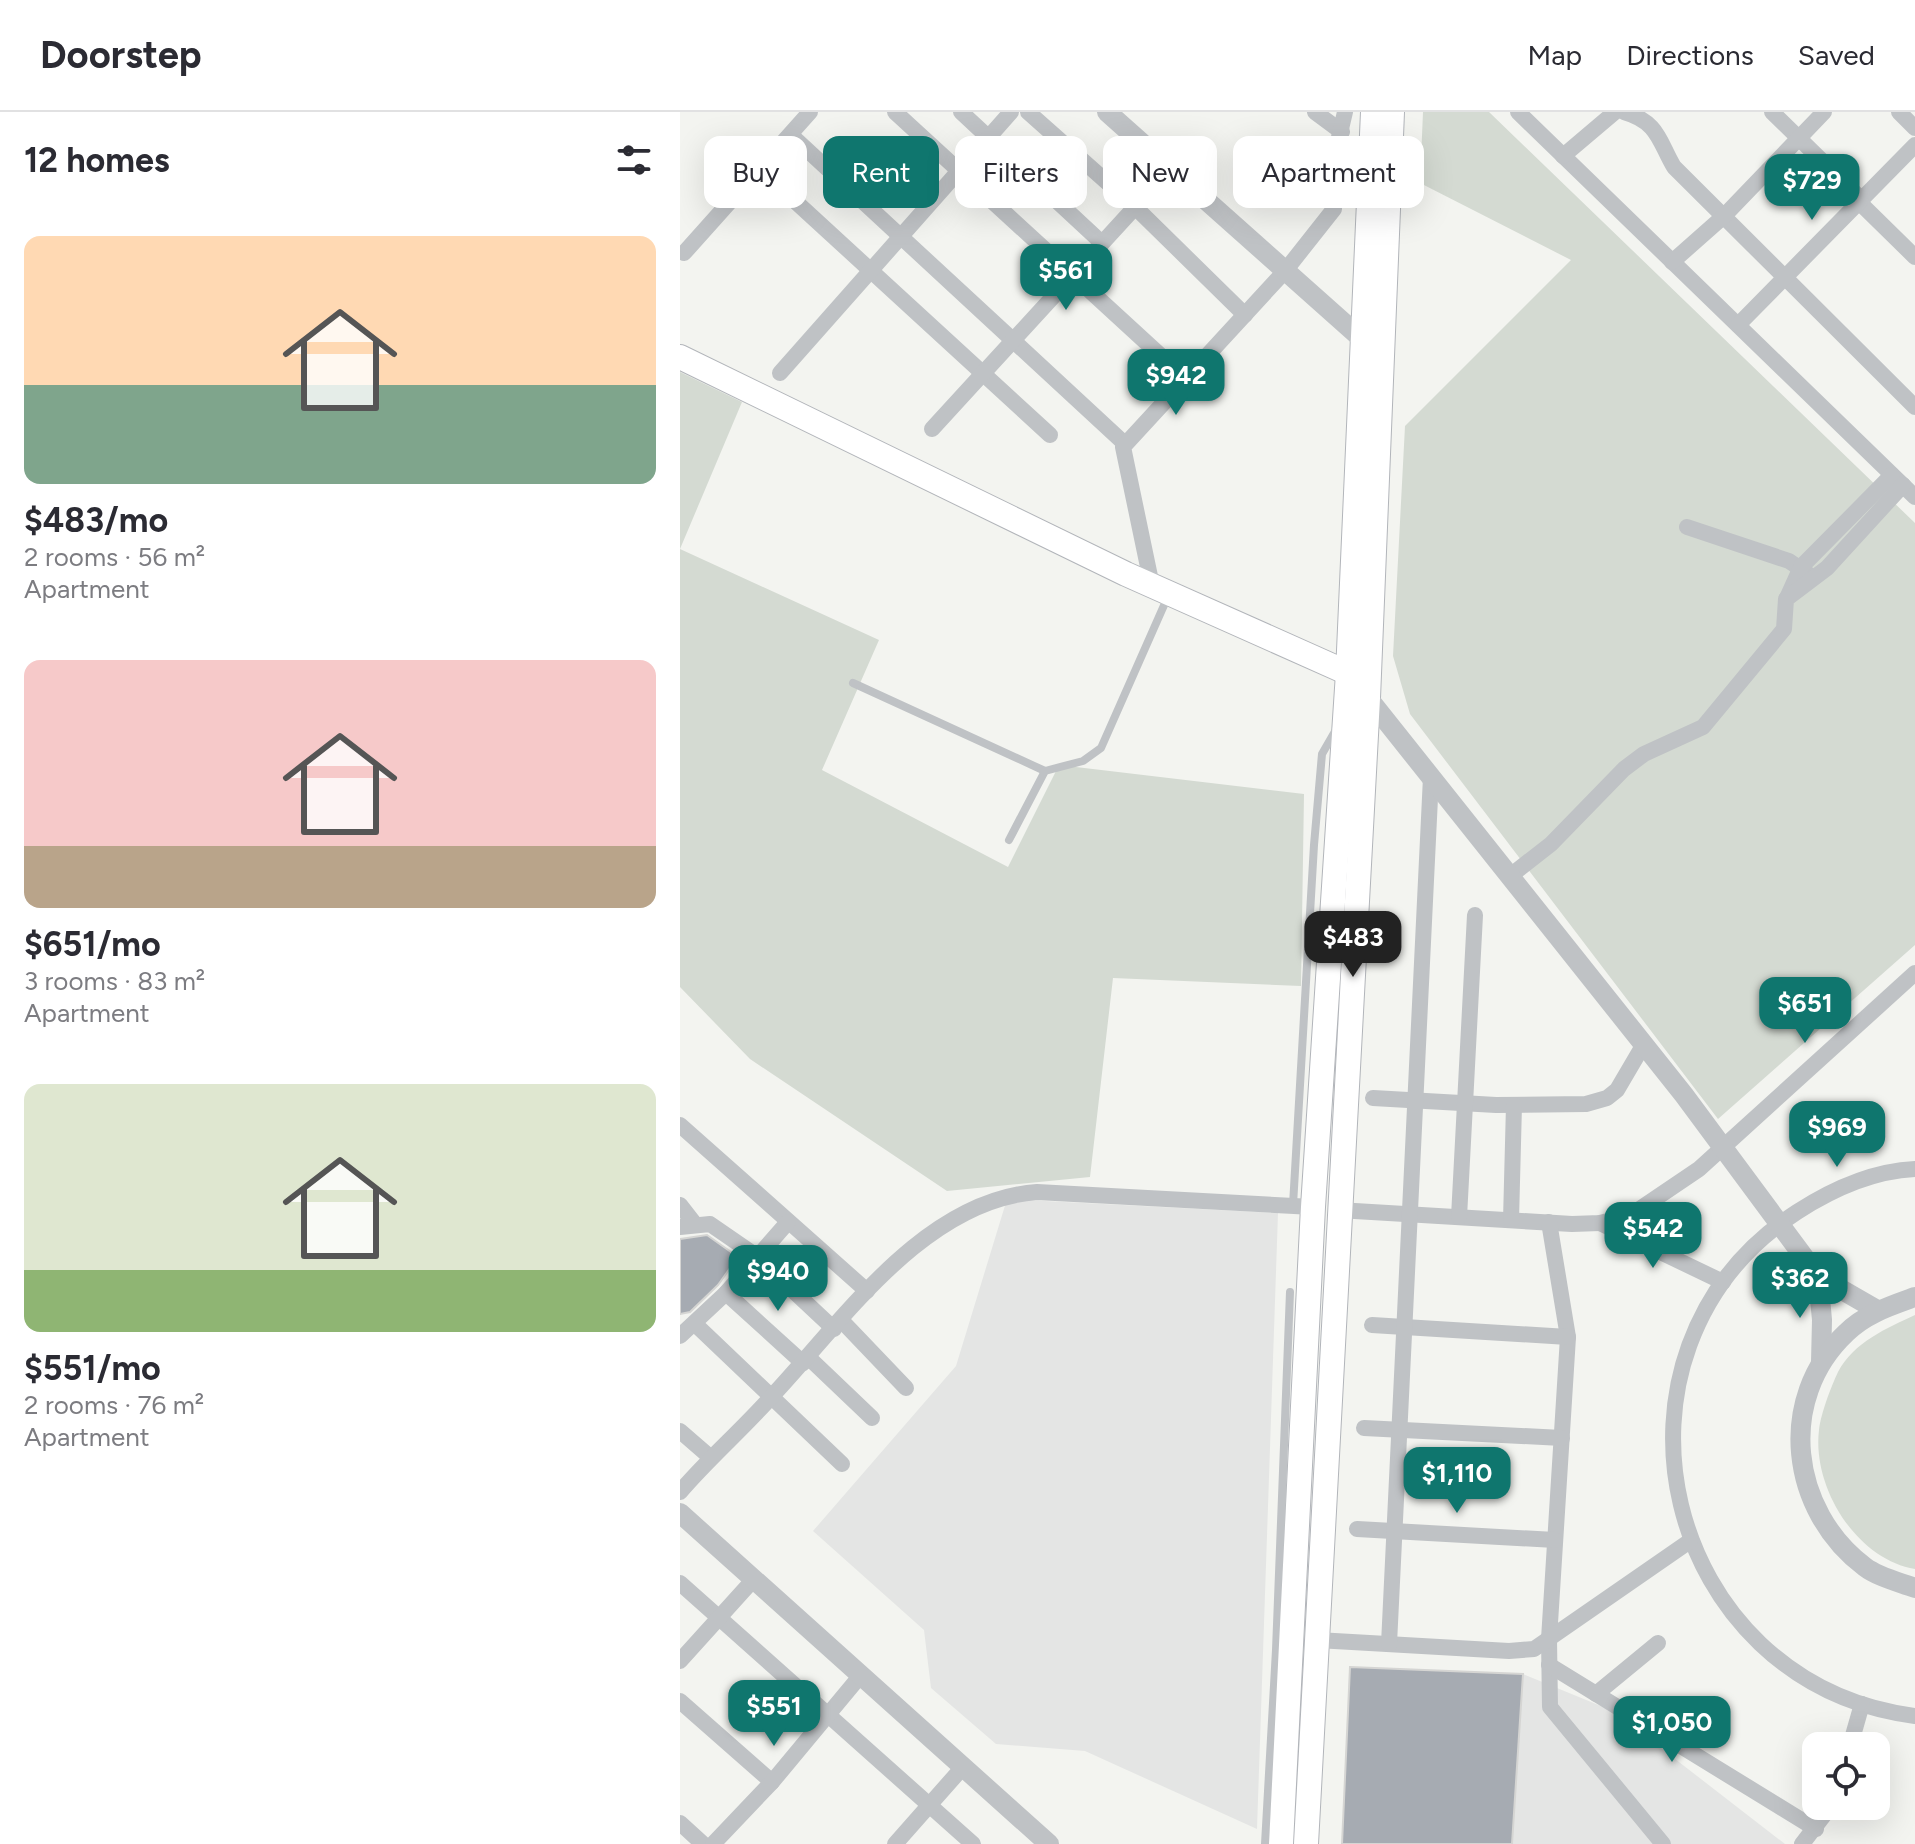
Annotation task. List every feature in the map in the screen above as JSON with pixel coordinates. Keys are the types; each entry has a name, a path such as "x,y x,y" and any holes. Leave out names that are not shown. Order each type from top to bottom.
{"main road":[{"path":"1306,1844 1317,1640 1303,1207 1348,673 1373,112"},
{"path":"1281,1844 1309,1353 1338,1210 1368,698 1392,112"},
{"path":"680,357 1161,590 1348,673 1368,698"}],"street":[{"path":"810,112 791,135 903,235 1125,444"},
{"path":"895,112 955,168"},
{"path":"961,112 986,136"},
{"path":"990,136 1011,112"},
{"path":"1028,112 1103,179"},
{"path":"1107,112 1134,136"},
{"path":"1315,112 1342,132"},
{"path":"1161,590 1122,455 1125,444 1285,271 1334,209 1336,150 1345,112"},
{"path":"1510,876 1551,844 1624,769 1644,754 1703,727 1784,629 1786,599 1807,573 1907,486 1518,112"},
{"path":"1563,156 1615,112"},
{"path":"1624,112 1647,122 1667,147 1674,167 1915,407"},
{"path":"1772,112 1915,257"},
{"path":"1672,262 1724,216 1824,112"},
{"path":"1899,112 1915,128"},
{"path":"1738,325 1915,145"},
{"path":"780,373 955,176"},
{"path":"684,253 725,208"},
{"path":"804,208 1050,435"},
{"path":"998,208 1185,378"},
{"path":"1064,208 1102,243"},
{"path":"932,429 1134,208"},
{"path":"1136,208 1245,315"},
{"path":"1214,208 1362,339"},
{"path":"1687,527 1807,573"},
{"path":"1368,698 1644,1044 1818,1276 1877,1310"},
{"path":"1389,1644 1409,1215 1418,1101 1431,777"},
{"path":"1459,1217 1475,915"},
{"path":"1338,1210 1600,1223 1631,1215 1699,1169 1915,973"},
{"path":"1373,1098 1514,1105 1586,1104 1607,1098 1617,1090 1644,1044"},
{"path":"1511,1220 1514,1105"},
{"path":"680,1125 867,1291"},
{"path":"1915,1169 1862,1180 1819,1198 1779,1224 1740,1260 1723,1282 1694,1335 1683,1363 1674,1407 1672,1452 1675,1482 1690,1541 1707,1578 1757,1642 1789,1668 1824,1689 1862,1704 1915,1716"},
{"path":"680,1492 710,1457 771,1398 898,1257 984,1202 1008,1194 1037,1192 1303,1207"},
{"path":"680,1205 687,1225 710,1224 755,1255 837,1324 906,1388"},
{"path":"680,1336 726,1293 755,1255 788,1222"},
{"path":"1549,1222 1568,1337 1549,1639 1550,1707 1663,1844"},
{"path":"1600,1223 1723,1282"},
{"path":"1818,1276 1822,1320 1821,1362"},
{"path":"726,1293 872,1418"},
{"path":"1915,1297 1877,1310 1846,1333 1821,1362 1800,1416 1802,1474 1825,1527 1866,1568 1915,1588"},
{"path":"695,1324 842,1464"},
{"path":"1372,1325 1568,1337"},
{"path":"1364,1428 1562,1438"},
{"path":"680,1431 710,1457"},
{"path":"680,1513 1049,1844"},
{"path":"1357,1529 1555,1540"},
{"path":"1317,1640 1509,1651 1534,1649 1690,1541"},
{"path":"680,1661 754,1579"},
{"path":"680,1583 973,1844"},
{"path":"1596,1694 1658,1643"},
{"path":"1549,1665 1811,1838 1822,1820"},
{"path":"713,1844 772,1782 861,1675"},
{"path":"680,1701 772,1782"},
{"path":"1854,1732 1862,1704"},
{"path":"895,1844 963,1767"},
{"path":"680,1823 703,1844"}],"lane":[{"path":"853,683 1045,771 1083,761 1101,748 1161,590"},
{"path":"1009,840 1045,771"},
{"path":"1265,1844 1309,1353 1290,1292"}],"shaded area":[{"path":"1423,112 1489,112 1915,523 1915,945 1718,1119 1410,714 1393,656 1405,426 1571,260 1424,185"},
{"path":"680,372 742,402 680,549"},
{"path":"680,549 879,640 822,770 1008,867 1059,765 1304,794 1301,986 1113,978 1090,1177 947,1191 750,1059 680,987"},
{"path":"1007,1199 1278,1213 1257,1829 1085,1751 996,1744 931,1688 924,1630 813,1531 956,1366"},
{"path":"1915,1315 1915,1569 1874,1551 1842,1517 1823,1474 1819,1430 1835,1378 1845,1361 1872,1337"},
{"path":"1523,1674 1613,1711 1785,1844 1512,1844"}],"building":[{"path":"707,1235 738,1257 718,1285 690,1312 680,1314 680,1239"},
{"path":"1350,1667 1523,1674 1512,1844 1342,1844"}]}
